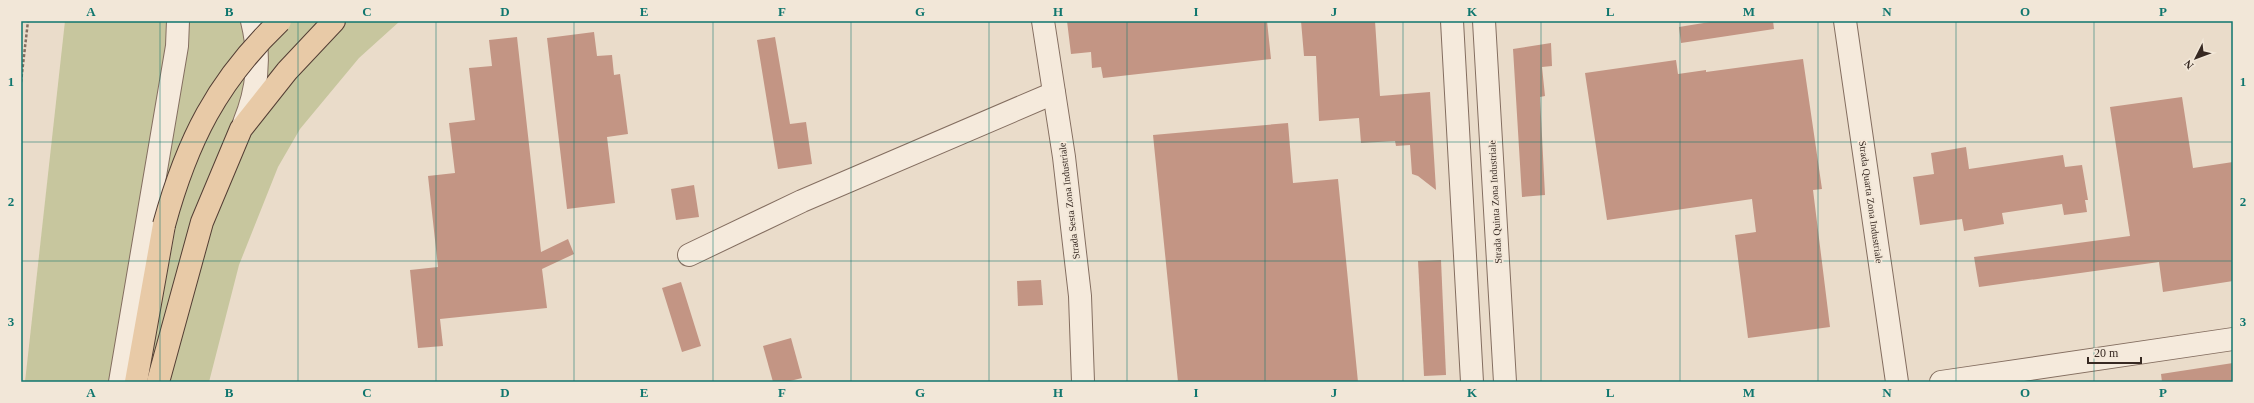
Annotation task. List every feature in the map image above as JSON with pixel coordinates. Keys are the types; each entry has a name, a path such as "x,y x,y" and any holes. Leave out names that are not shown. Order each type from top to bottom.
{"main road":[{"path":"136,382 164,225 177,181 204,117 224,84 258,42 280,21"},
{"path":"158,382 202,222 241,130 287,71 334,21"}],"street":[{"path":"120,382 177,46 178,21"},
{"path":"241,130 252,103 258,78 258,47 252,21"},
{"name":"Strada Sesta Zona Industriale","path":"1043,21 1064,157 1080,296 1083,382"},
{"path":"1452,21 1472,382"},
{"name":"Strada Quinta Zona Industriale","path":"1484,21 1505,382"},
{"name":"Strada Quarta Zona Industriale","path":"1845,21 1897,382"},
{"path":"689,255 802,201 1054,93"},
{"path":"1941,382 2233,339"}],"path":[{"path":"21,82 28,21"}],"green space":[{"path":"65,21 173,21 116,382 25,382"},
{"path":"184,21 246,21 254,65 147,382 175,231 155,219"},
{"path":"257,21 326,21 261,96"},
{"path":"342,21 400,21 359,58 300,129 278,167 239,265 209,382 168,382 205,244 237,161 253,130"}],"building":[{"path":"1067,21 1267,21 1271,59 1103,78 1101,67 1092,68 1091,52 1071,54"},
{"path":"1301,21 1375,21 1380,96 1430,92 1436,190 1418,176 1412,174 1410,145 1396,146 1395,141 1361,143 1359,118 1319,121 1316,56 1304,56"},
{"path":"1716,21 1773,21 1774,29 1681,43 1679,27"},
{"path":"594,32 597,56 612,55 614,75 620,74 628,134 607,137 615,203 567,209 547,38"},
{"path":"517,37 541,252 568,239 574,254 542,269 547,308 440,319 443,346 418,348 410,270 438,267 428,176 455,173 449,123 475,120 469,68 492,66 489,40"},
{"path":"775,37 790,124 806,122 812,164 778,169 757,40"},
{"path":"1551,43 1552,66 1542,67 1545,96 1540,97 1545,195 1522,197 1513,49"},
{"path":"1803,59 1822,189 1813,190 1830,327 1748,338 1735,235 1756,232 1752,199 1607,220 1585,73 1676,60 1678,74 1706,70 1706,72"},
{"path":"2182,97 2193,168 2233,162 2233,281 2163,292 2159,262 1979,287 1974,257 2130,236 2110,107"},
{"path":"1288,123 1293,183 1338,179 1358,382 1178,382 1153,135"},
{"path":"1966,147 1969,169 2063,155 2065,167 2082,165 2088,200 2085,200 2087,212 2064,215 2062,204 2002,213 2004,224 1964,231 1962,219 1920,225 1913,177 1934,174 1931,153"},
{"path":"694,185 699,217 676,220 671,189"},
{"path":"1441,260 1446,375 1424,376 1418,261"},
{"path":"1041,280 1043,305 1018,306 1017,281"},
{"path":"681,282 701,346 682,352 662,288"},
{"path":"791,338 802,378 786,382 773,382 763,346"},
{"path":"2233,363 2233,382 2162,382 2161,374"}]}
